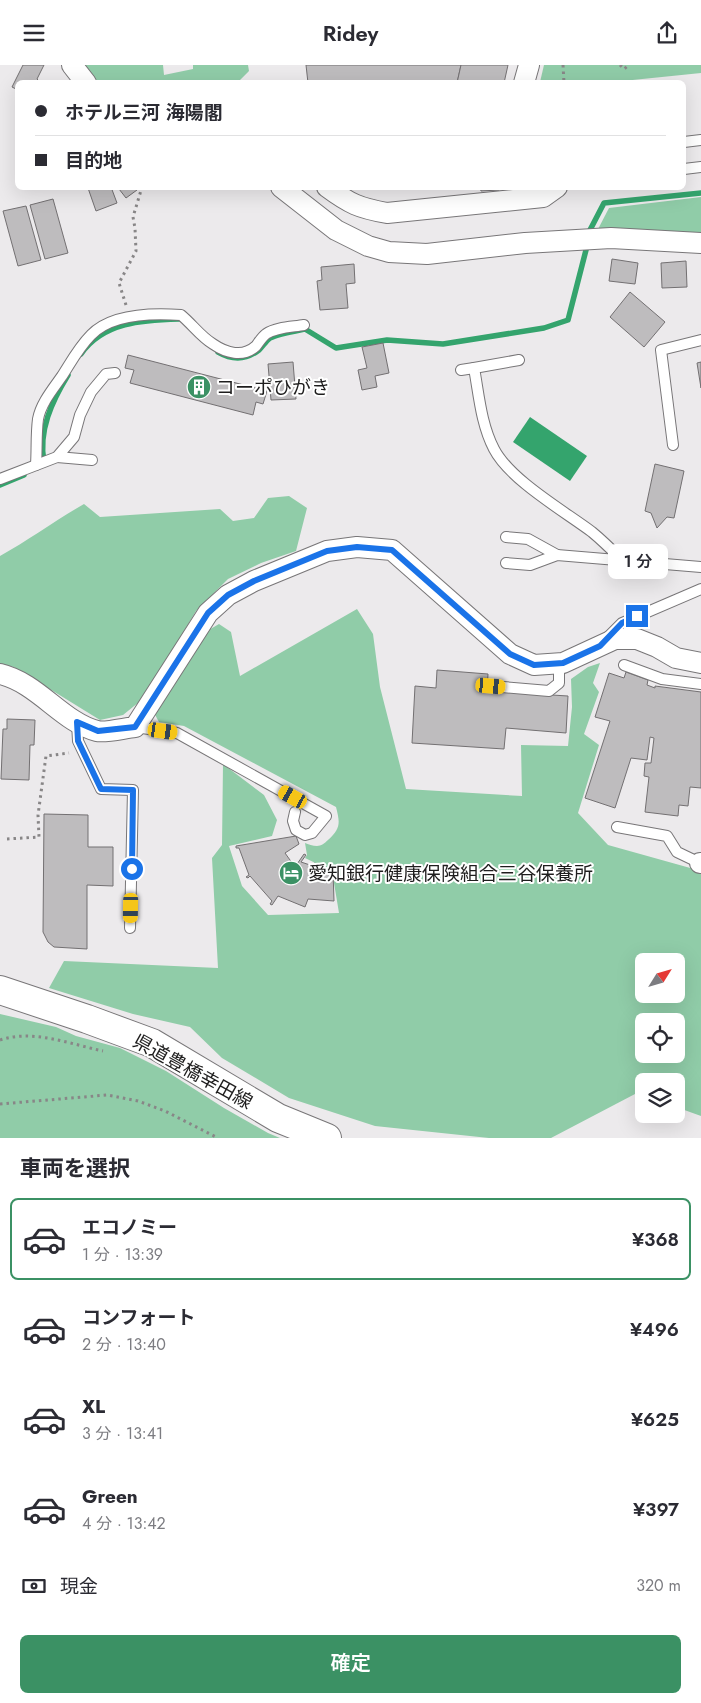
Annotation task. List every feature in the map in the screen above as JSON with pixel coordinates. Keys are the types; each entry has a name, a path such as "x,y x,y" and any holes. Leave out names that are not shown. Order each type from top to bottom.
{"main road":[{"name":"県道豊橋幸田線","path":"0,990 152,1043 278,1118 326,1138"}],"street":[{"path":"72,65 84,80"},
{"path":"525,80 529,65"},
{"path":"285,190 336,230 368,246 389,252 427,254 525,243 612,238 701,243"},
{"path":"331,190 347,202 365,209 387,213 543,197 553,190"},
{"path":"0,674 22,681 77,722 98,731 135,727 208,613 228,595 254,581 327,551 357,547 392,550 510,654 534,665 563,663 615,639 637,639 657,647 676,659 701,663"}],"lane":[{"path":"686,142 701,140"},
{"path":"686,169 701,167"},
{"path":"46,461 38,419 45,401 91,334 109,323 130,317 159,314 182,315 211,343 235,353 246,353 255,347 266,334 304,325"},
{"path":"673,445 661,351 701,340"},
{"path":"461,370 519,360"},
{"path":"474,368 484,423 494,450 505,465 537,493 602,541 623,561"},
{"path":"0,479 46,461 74,437 80,415 91,392 106,374 115,373"},
{"path":"46,461 92,460"},
{"path":"506,537 528,539 557,555 701,567"},
{"path":"506,563 530,565 557,555"},
{"path":"600,646 622,623 701,589"},
{"path":"491,686 549,691 559,683 559,663"},
{"path":"624,665 662,679 701,684"},
{"path":"77,722 78,741 101,789 133,790 130,928"},
{"path":"135,727 177,733 326,816 312,833 305,835 296,830 293,821 295,812"},
{"path":"617,827 667,836 678,852 700,863"}],"path":[{"path":"563,65 564,80"},
{"path":"620,65 624,69 629,65"},
{"path":"130,317 119,283 136,251 133,217 141,190"},
{"path":"7,839 39,837 38,815 46,756 83,751"},
{"path":"0,1041 12,1036 28,1035 107,1052"},
{"path":"0,1104 107,1095 138,1101 165,1111 218,1138"}],"shaded area":[{"path":"80,65 163,65 164,75 193,69 193,65 248,65 249,71 240,80 95,80"},
{"path":"544,65 701,65 701,73 633,80 540,80"},
{"path":"701,197 701,236 596,233 609,208"},
{"path":"530,417 587,456 570,481 513,442"},
{"path":"289,496 307,508 296,551 261,563 228,579 196,611 144,698 123,715 100,720 14,667 0,664 0,556 84,504 100,517 220,509 233,521 254,518 268,498"},
{"path":"357,609 373,634 380,687 406,789 522,796 521,745 568,746 572,707 571,679 588,667 600,663 593,683 599,692 584,734 599,745 578,813 608,845 701,871 701,1116 685,1110 685,1073 635,1073 635,1094 551,1138 489,1138 375,1126 289,1098 222,1058 190,1027 133,1014 49,988 64,961 218,968 212,858 222,845 223,764 264,795 277,820 272,836 229,846 242,886 268,915 339,913 332,871 305,858 307,855 305,843 314,846 323,844 337,829 339,821 336,807 184,726 159,722 154,713 207,631 219,624 231,632 240,676"},
{"path":"0,1014 56,1027 76,1036 120,1048 166,1071 224,1108 280,1138 0,1138"}],"building":[{"path":"23,65 44,65 38,80 16,80"},
{"path":"306,65 461,65 458,80 308,80"},
{"path":"461,65 508,65 505,80 458,80"},
{"path":"89,190 112,190 117,203 96,211"},
{"path":"120,190 137,190 126,198"},
{"path":"53,199 68,253 45,259 30,205"},
{"path":"26,206 41,260 18,266 3,211"},
{"path":"612,259 638,263 635,284 609,281"},
{"path":"686,261 687,287 662,288 661,263"},
{"path":"354,264 355,283 346,284 348,308 320,310 317,281 322,280 321,267"},
{"path":"630,292 665,322 644,347 610,317"},
{"path":"383,343 389,373 375,376 377,387 362,390 358,370 367,368 362,347"},
{"name":"コーポひがき","path":"128,355 267,391 263,404 256,402 253,415 130,383 134,370 125,368"},
{"path":"293,362 296,399 271,400 268,364"},
{"path":"701,362 701,388 697,363"},
{"path":"655,464 684,471 674,518 667,517 657,528 651,513 645,511"},
{"path":"437,670 488,674 487,691 568,696 566,733 506,728 504,749 412,743 415,686 436,688"},
{"path":"626,672 648,680 647,685 655,688 655,686 701,692 701,788 690,787 688,806 679,805 678,816 645,812 649,777 644,776 645,763 651,763 654,738 650,737 647,760 631,758 615,808 585,798 610,721 595,717 609,673 624,678"},
{"path":"7,719 35,720 34,745 30,745 29,780 1,779 3,729 7,729"},
{"path":"44,814 88,815 88,847 113,847 113,886 87,885 87,949 54,947 48,942 43,932"},
{"name":"愛知銀行健康保険組合三谷保養所","path":"296,836 299,844 285,853 295,867 304,854 306,855 301,862 313,866 314,863 316,864 314,871 333,871 334,901 308,899 305,907 278,896 272,905 270,904 272,901 250,876 246,877 249,875 239,848 236,848 236,846"}],"waterway":[{"path":"590,230 604,203 701,193"},
{"path":"218,352 234,358 249,356 259,350 270,338 305,329 336,348 387,340 443,344 544,328 568,320 586,250"},
{"path":"81,354 90,343 112,329 138,322 179,319"},
{"path":"44,462 43,439 48,417 68,375"},
{"path":"0,485 24,475"}],"place":[{"name":"コーポひがき","path":"199,387"},
{"name":"愛知銀行健康保険組合三谷保養所","path":"291,873"}],"route":[{"path":"132,869 133,790 101,789 78,741 77,722 98,731 135,727 208,613 228,595 254,581 327,551 357,547 392,550 510,654 534,665 563,663 600,646 622,623 637,616"}]}
